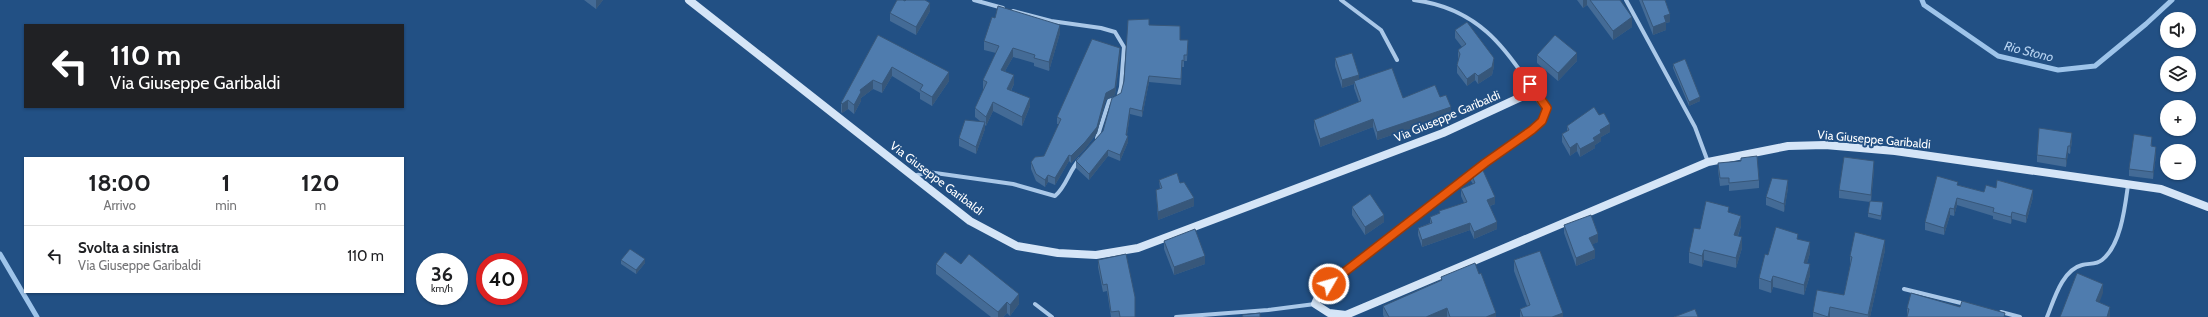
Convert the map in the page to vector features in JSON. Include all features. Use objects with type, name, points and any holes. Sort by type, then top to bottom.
[{"type":"street","name":"Via Giuseppe Garibaldi","points":[[689,0],[970,221],[1017,246],[1058,253],[1096,255],[1138,248],[1443,133],[1521,97],[1536,95]]},
{"type":"street","points":[[974,0],[1051,21],[1101,28],[1115,32],[1124,47],[1121,87],[1118,98],[1109,101],[1100,135],[1092,145]]},
{"type":"street","points":[[1341,0],[1381,30],[1397,60]]},
{"type":"street","points":[[1176,317],[1268,310],[1315,304],[1321,290],[1485,163],[1532,130],[1542,121],[1547,108],[1536,95],[1523,74],[1493,37],[1473,20],[1456,10],[1430,2],[1414,0]]},
{"type":"street","points":[[1626,0],[1695,127],[1708,162]]},
{"type":"street","name":"Via Giuseppe Garibaldi","points":[[1315,304],[1329,313],[1346,314],[1708,162],[1788,146],[1825,145],[1894,151],[2128,185],[2161,188],[2208,207]]},
{"type":"street","points":[[914,176],[928,172],[1013,184],[1055,196],[1061,191],[1074,164],[1084,155]]},
{"type":"street","points":[[2046,317],[2064,279],[2072,270],[2081,265],[2097,264],[2111,249],[2122,221],[2128,185]]},
{"type":"street","points":[[1904,289],[1973,306]]},
{"type":"street","points":[[1035,304],[1052,317]]},
{"type":"street","points":[[1997,311],[2020,317]]},
{"type":"building","points":[[897,0],[925,0],[930,3],[916,27],[890,13]]},
{"type":"building","points":[[1590,0],[1620,0],[1632,17],[1613,31]]},
{"type":"building","points":[[1642,0],[1665,0],[1670,14],[1664,16],[1666,22],[1653,27]]},
{"type":"building","points":[[998,6],[1060,25],[1049,62],[1034,58],[1035,55],[1013,48],[1001,70],[1014,75],[1007,89],[1030,98],[1022,117],[993,102],[986,117],[975,108],[987,82],[983,80],[999,46],[984,41],[992,17],[995,18]]},
{"type":"building","points":[[1149,19],[1149,25],[1180,26],[1180,40],[1188,40],[1187,55],[1184,55],[1184,61],[1182,60],[1181,79],[1149,76],[1142,111],[1130,108],[1126,135],[1128,136],[1120,155],[1108,150],[1089,174],[1076,161],[1103,131],[1112,98],[1121,93],[1124,81],[1128,20]]},
{"type":"building","points":[[1467,22],[1494,58],[1492,67],[1478,76],[1475,73],[1467,79],[1457,65],[1460,54],[1458,50],[1466,44],[1455,30]]},
{"type":"building","points":[[878,35],[949,72],[932,97],[920,90],[923,85],[892,67],[882,84],[873,80],[860,90],[861,92],[854,105],[848,100],[842,104],[841,103]]},
{"type":"building","points":[[1555,35],[1577,53],[1558,73],[1537,55]]},
{"type":"building","points":[[1092,39],[1120,48],[1115,88],[1106,93],[1097,127],[1071,156],[1069,155],[1055,178],[1048,175],[1045,180],[1036,174],[1031,162],[1035,157],[1044,156],[1061,119],[1057,117]]},
{"type":"building","points":[[1352,53],[1359,75],[1342,80],[1335,58]]},
{"type":"building","points":[[1685,59],[1700,97],[1689,102],[1673,64]]},
{"type":"building","points":[[1392,68],[1403,98],[1435,85],[1440,97],[1446,95],[1451,107],[1377,132],[1373,119],[1320,139],[1314,120],[1361,101],[1354,81]]},
{"type":"building","points":[[1594,107],[1599,115],[1604,113],[1610,124],[1600,130],[1601,133],[1593,138],[1595,141],[1580,149],[1577,143],[1570,148],[1562,134],[1569,130],[1567,126]]},
{"type":"building","points":[[965,120],[985,122],[976,147],[959,138]]},
{"type":"building","points":[[2039,128],[2072,133],[2066,159],[2037,155]]},
{"type":"building","points":[[2134,134],[2152,137],[2151,146],[2156,147],[2153,172],[2129,169]]},
{"type":"building","points":[[1757,156],[1759,180],[1729,183],[1729,178],[1720,178],[1718,163],[1741,161],[1741,158]]},
{"type":"building","points":[[1844,157],[1874,161],[1871,195],[1839,190]]},
{"type":"building","points":[[1481,166],[1495,197],[1487,200],[1497,222],[1474,232],[1470,223],[1422,240],[1418,228],[1432,223],[1430,217],[1440,213],[1439,211],[1467,202],[1461,189],[1475,183],[1471,173]]},
{"type":"building","points":[[1177,173],[1180,183],[1184,182],[1194,198],[1158,212],[1156,190],[1162,188],[1159,180]]},
{"type":"building","points":[[1937,176],[1958,182],[1957,185],[1984,192],[1986,185],[1996,188],[1997,180],[2033,190],[2026,216],[2012,212],[2011,217],[1993,212],[1994,208],[1957,198],[1954,209],[1950,208],[1944,228],[1925,222]]},
{"type":"building","points":[[1772,178],[1788,180],[1784,204],[1766,197]]},
{"type":"building","points":[[1370,194],[1384,215],[1365,227],[1352,207]]},
{"type":"building","points":[[1706,201],[1729,207],[1728,212],[1741,216],[1734,235],[1742,237],[1736,258],[1704,250],[1702,256],[1689,252],[1694,228],[1700,229]]},
{"type":"building","points":[[1870,201],[1883,202],[1881,216],[1868,213]]},
{"type":"building","points":[[1591,215],[1598,234],[1589,238],[1595,250],[1576,258],[1564,225]]},
{"type":"building","points":[[1776,227],[1798,234],[1797,239],[1810,242],[1804,263],[1810,264],[1804,285],[1773,276],[1771,282],[1759,278],[1765,254],[1768,255]]},
{"type":"building","points":[[1195,229],[1205,256],[1174,267],[1164,241]]},
{"type":"building","points":[[1855,232],[1885,240],[1868,315],[1830,307],[1828,317],[1813,312],[1817,290],[1844,295],[1852,257],[1850,256]]},
{"type":"building","points":[[630,249],[645,259],[636,270],[621,260]]},
{"type":"building","points":[[1540,251],[1563,313],[1552,317],[1523,317],[1520,309],[1530,305],[1514,260]]},
{"type":"building","points":[[945,252],[961,264],[969,254],[1019,294],[1010,305],[1007,302],[998,312],[936,264]]},
{"type":"building","points":[[1126,254],[1135,297],[1135,317],[1120,317],[1119,311],[1111,312],[1107,284],[1103,285],[1098,260]]},
{"type":"building","points":[[1475,263],[1479,274],[1481,273],[1496,313],[1486,317],[1450,317],[1447,308],[1426,317],[1389,317],[1383,306],[1442,280],[1441,277]]},
{"type":"building","points":[[2077,273],[2103,284],[2096,301],[2110,307],[2107,317],[2060,317]]},
{"type":"building","points":[[1911,293],[1960,307],[1962,301],[2005,313],[2004,317],[1907,317],[1909,309],[1907,308]]},
{"type":"building","points":[[1695,309],[1698,317],[1674,317]]},
{"type":"building","points":[[1260,313],[1260,317],[1243,317],[1242,315]]},
{"type":"waterway","name":"Rio Stono","points":[[1922,0],[1924,5],[1998,56],[2058,70],[2095,66],[2146,24],[2172,0]]},
{"type":"waterway","points":[[0,254],[37,317]]},
{"type":"route","points":[[1329,284],[1485,163],[1532,130],[1542,121],[1547,108],[1536,95],[1530,84]]}]
